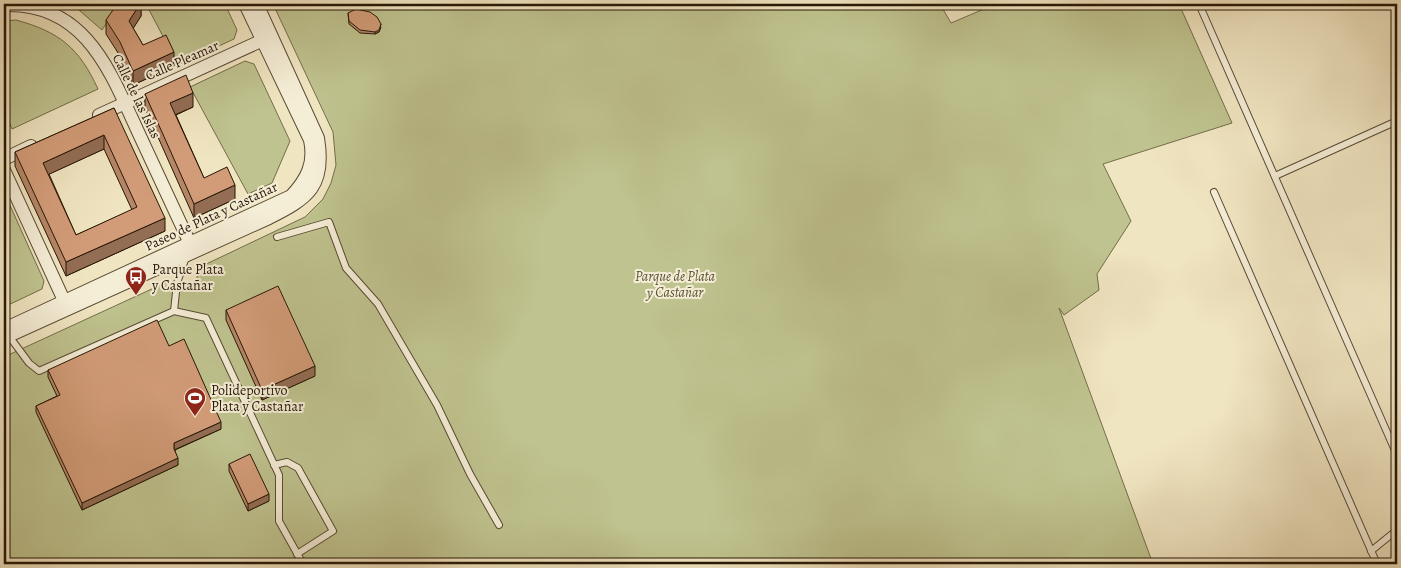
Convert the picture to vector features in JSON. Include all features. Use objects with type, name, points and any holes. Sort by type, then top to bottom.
[{"type":"street","name":"Calle de las Islas","points":[[4,4],[46,11],[71,24],[88,40],[104,60],[190,251]]},
{"type":"street","name":"Paseo de Plata y Castañar","points":[[190,251],[291,196],[300,186],[311,166],[313,154],[310,140],[245,4]]},
{"type":"street","name":"Paseo de Plata y Castañar","points":[[6,334],[66,305],[295,205],[316,185],[321,157],[318,138],[257,4]]},
{"type":"street","name":"Calle Pleamar","points":[[90,119],[263,40]]},
{"type":"street","points":[[4,159],[40,142]]},
{"type":"street","points":[[4,170],[66,305]]},
{"type":"lane","points":[[1199,4],[1397,455]]},
{"type":"lane","points":[[1275,176],[1397,121]]},
{"type":"lane","points":[[1214,192],[1377,564]]},
{"type":"lane","points":[[278,237],[329,222],[346,268],[378,304],[437,405],[474,482],[499,525]]},
{"type":"lane","points":[[174,311],[177,283],[190,251]]},
{"type":"lane","points":[[6,334],[29,363],[39,371],[174,311],[206,318],[279,475],[279,521],[303,564]]},
{"type":"lane","points":[[274,465],[287,462],[298,468],[333,532],[297,554]]},
{"type":"lane","points":[[1371,551],[1397,530]]},
{"type":"green space","points":[[72,4],[119,4],[102,30]]},
{"type":"green space","points":[[146,4],[225,4],[237,30],[234,39],[178,65]]},
{"type":"green space","name":"Parque de Plata y Castañar","points":[[273,4],[940,4],[951,23],[992,4],[1179,4],[1232,123],[1103,164],[1131,221],[1097,274],[1099,290],[1064,315],[1059,308],[1153,564],[4,564],[4,357],[167,282],[191,285],[196,281],[200,267],[305,217],[323,199],[331,183],[336,165],[333,132]]},
{"type":"green space","points":[[16,20],[45,30],[66,44],[83,63],[98,89],[12,129],[4,110],[4,21]]},
{"type":"green space","points":[[245,61],[254,64],[290,141],[272,183],[248,194],[190,87]]},
{"type":"green space","points":[[4,192],[44,281],[42,289],[4,307]]},
{"type":"building","points":[[117,4],[140,4],[129,21],[143,45],[166,35],[174,52],[133,71],[120,42],[106,20]]},
{"type":"building","points":[[356,9],[370,12],[377,17],[381,24],[379,30],[375,32],[360,30],[349,21],[348,13]]},
{"type":"building","points":[[186,75],[193,93],[170,103],[204,178],[227,167],[235,185],[194,204],[145,94]]},
{"type":"building","points":[[114,108],[165,218],[66,262],[15,152]],"holes":[[[104,135],[137,207],[76,235],[43,163]]]},
{"type":"building","points":[[278,286],[315,366],[262,390],[226,310]]},
{"type":"building","points":[[157,320],[169,346],[184,339],[221,422],[174,443],[174,449],[178,458],[82,503],[36,406],[60,395],[48,370]]},
{"type":"building","points":[[250,454],[269,494],[248,504],[229,464]]},
{"type":"place","name":"Parque Plata y Castañar","points":[[136,296]]},
{"type":"place","name":"Polideportivo Plata y Castañar","points":[[195,417]]}]
